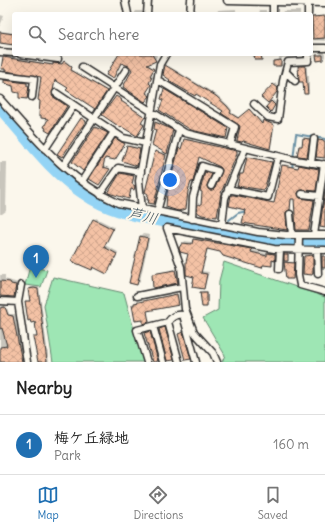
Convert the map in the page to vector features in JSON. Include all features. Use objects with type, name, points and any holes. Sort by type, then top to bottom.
[{"type":"street","points":[[125,0],[128,12]]},
{"type":"street","points":[[147,12],[148,0]]},
{"type":"street","points":[[190,12],[191,0]]},
{"type":"street","points":[[228,0],[325,2]]},
{"type":"street","points":[[273,0],[273,12]]},
{"type":"street","points":[[308,1],[308,12]]},
{"type":"street","points":[[313,48],[325,48]]},
{"type":"street","points":[[0,52],[12,53]]},
{"type":"street","points":[[35,56],[58,59]]},
{"type":"street","points":[[254,104],[268,117],[278,119],[288,62],[308,61],[308,56]]},
{"type":"street","points":[[142,209],[139,182],[140,172],[162,57]]},
{"type":"street","points":[[82,67],[179,130],[196,137],[293,160],[324,165],[314,235]]},
{"type":"street","points":[[63,166],[126,70]]},
{"type":"street","points":[[286,72],[295,81]]},
{"type":"street","points":[[0,75],[34,79],[32,97]]},
{"type":"street","points":[[158,80],[235,127],[230,145]]},
{"type":"street","points":[[56,93],[123,138],[146,143]]},
{"type":"street","points":[[0,99],[45,149],[63,166],[82,182],[100,194],[118,203],[258,232],[298,236],[325,235]]},
{"type":"street","points":[[45,149],[74,105]]},
{"type":"street","points":[[157,212],[179,130]]},
{"type":"street","points":[[82,182],[114,132]]},
{"type":"street","points":[[311,163],[314,139]]},
{"type":"street","points":[[222,225],[223,203],[245,149]]},
{"type":"street","points":[[228,189],[268,197],[278,156]]},
{"type":"street","points":[[192,219],[193,197],[202,166],[218,171],[211,186]]},
{"type":"street","points":[[100,194],[118,168],[140,172]]},
{"type":"street","points":[[302,194],[320,196]]},
{"type":"street","points":[[169,214],[167,228],[181,267],[185,309],[194,332],[213,353],[218,362]]},
{"type":"street","points":[[290,214],[292,235]]},
{"type":"street","points":[[167,228],[280,249],[325,250]]},
{"type":"street","points":[[298,236],[298,275],[300,285],[325,292]]},
{"type":"street","points":[[278,269],[280,249]]},
{"type":"street","points":[[317,250],[318,274]]},
{"type":"street","points":[[21,285],[18,302],[27,362]]},
{"type":"street","points":[[137,296],[182,287]]},
{"type":"street","points":[[0,301],[18,302]]},
{"type":"street","points":[[148,362],[137,330],[168,322],[171,317],[183,315],[196,362]]},
{"type":"street","points":[[168,322],[179,362]]},
{"type":"street","points":[[153,326],[163,362]]},
{"type":"green space","points":[[224,262],[325,297],[325,362],[222,362],[225,355],[203,318],[218,310],[219,281]]},
{"type":"green space","points":[[30,266],[47,270],[41,287],[25,285]]},
{"type":"green space","points":[[53,277],[124,293],[143,362],[53,362],[44,305]]},
{"type":"building","points":[[325,16],[325,38],[313,39],[313,17]]},
{"type":"building","points":[[0,32],[12,34],[12,45],[0,43]]},
{"type":"building","points":[[316,55],[323,55],[323,60],[317,61]]},
{"type":"building","points":[[118,56],[153,56],[156,61],[147,65],[154,69],[150,76],[152,77],[149,83],[151,85],[146,93],[150,96],[145,102],[123,87],[132,70],[129,66],[121,63],[113,79],[106,75]]},
{"type":"building","points":[[254,56],[261,56],[262,60],[255,60]]},
{"type":"building","points":[[3,57],[53,65],[53,63],[62,64],[64,61],[72,67],[71,70],[107,91],[95,109],[66,90],[68,88],[55,80],[52,96],[67,106],[50,133],[45,130],[46,128],[44,127],[48,119],[41,118],[41,115],[39,115],[40,101],[38,100],[41,77],[1,69]]},
{"type":"building","points":[[281,60],[281,66],[273,66],[273,61]]},
{"type":"building","points":[[165,65],[216,96],[227,106],[231,111],[230,113],[238,118],[249,109],[262,124],[263,120],[274,125],[270,149],[243,141],[237,141],[240,126],[221,113],[223,111],[196,94],[195,96],[169,81],[170,80],[163,75]]},
{"type":"building","points":[[298,66],[305,66],[308,94],[304,94],[303,82],[299,82]]},
{"type":"building","points":[[4,80],[27,83],[27,86],[29,86],[27,99],[19,98],[19,93],[14,92],[13,86],[4,83]]},
{"type":"building","points":[[273,84],[278,88],[277,92],[268,103],[261,97]]},
{"type":"building","points":[[164,89],[228,128],[226,138],[191,130],[159,110],[163,100],[161,99]]},
{"type":"building","points":[[116,96],[145,117],[141,123],[144,125],[137,136],[122,127],[121,128],[102,115]]},
{"type":"building","points":[[271,101],[275,105],[271,112],[266,107]]},
{"type":"building","points":[[81,118],[86,121],[62,157],[57,154]]},
{"type":"building","points":[[155,122],[173,130],[167,154],[152,145],[156,130],[154,129]]},
{"type":"building","points":[[95,127],[108,133],[83,171],[72,162]]},
{"type":"building","points":[[115,138],[125,144],[115,160],[105,158],[103,167],[110,169],[99,185],[89,179]]},
{"type":"building","points":[[303,138],[310,139],[307,157],[297,156],[299,146],[302,146]]},
{"type":"building","points":[[184,139],[237,151],[221,193],[217,217],[202,215],[197,212],[197,209],[198,204],[201,205],[202,192],[200,191],[205,172],[212,174],[207,186],[209,190],[212,190],[215,188],[222,170],[220,167],[199,157],[193,182],[191,182],[188,191],[186,209],[178,211],[166,207],[167,193],[179,148],[181,149]]},
{"type":"building","points":[[318,140],[325,141],[325,158],[316,157]]},
{"type":"building","points":[[127,146],[140,149],[137,166],[122,161]]},
{"type":"building","points":[[155,151],[166,155],[154,204],[148,203],[148,194],[145,192]]},
{"type":"building","points":[[247,157],[272,162],[264,190],[237,186],[240,174],[243,174]]},
{"type":"building","points":[[282,165],[298,168],[299,165],[319,169],[316,191],[302,190],[298,193],[300,198],[314,200],[309,230],[296,230],[294,199],[291,199],[290,210],[286,212],[287,230],[242,223],[245,210],[229,206],[231,195],[274,203]]},
{"type":"building","points":[[120,173],[134,176],[132,184],[135,186],[134,190],[131,189],[129,199],[108,193]]},
{"type":"building","points":[[325,189],[325,228],[320,227]]},
{"type":"building","points":[[93,219],[113,229],[104,247],[117,254],[107,274],[93,267],[92,270],[71,261]]},
{"type":"building","points":[[140,236],[148,238],[137,285],[129,283]]},
{"type":"building","points":[[193,239],[252,249],[251,252],[267,256],[267,253],[275,254],[275,261],[272,260],[272,266],[263,265],[262,268],[223,256],[220,252],[207,249],[201,273],[207,274],[204,289],[192,287],[194,277],[186,275],[186,262],[188,254],[180,252],[179,248],[182,243],[192,244]]},
{"type":"building","points":[[284,254],[288,254],[288,261],[284,261]]},
{"type":"building","points":[[313,255],[312,275],[303,274],[304,256]]},
{"type":"building","points":[[322,256],[325,256],[325,268],[322,268]]},
{"type":"building","points":[[284,262],[294,263],[293,279],[286,279]]},
{"type":"building","points":[[175,270],[178,283],[153,288],[152,274]]},
{"type":"building","points":[[0,281],[10,282],[11,284],[16,285],[14,297],[0,296]]},
{"type":"building","points":[[28,289],[38,289],[47,362],[38,362],[33,337],[37,337],[35,322],[31,323],[30,320],[28,321],[25,301],[30,301]]},
{"type":"building","points":[[200,292],[207,292],[207,307],[202,307]]},
{"type":"building","points":[[177,294],[179,305],[147,311],[149,322],[143,324],[143,320],[135,321],[132,305],[134,305],[134,303]]},
{"type":"building","points":[[5,307],[8,315],[13,316],[22,362],[0,362],[0,347],[7,346],[2,328],[0,329],[0,308]]},
{"type":"building","points":[[165,327],[174,360],[167,361],[159,329]]},
{"type":"building","points":[[150,331],[158,361],[154,362],[144,333]]},
{"type":"building","points":[[183,332],[191,359],[185,360],[178,334]]},
{"type":"waterway","name":"芦川","points":[[0,108],[39,154],[60,175],[83,193],[107,206],[146,218],[273,242],[308,244],[325,243]]},
{"type":"waterway","points":[[292,169],[296,134],[325,139]]},
{"type":"waterway","points":[[229,220],[238,213],[247,211]]},
{"type":"place","name":"梅ケ丘緑地","points":[[36,278]]}]
